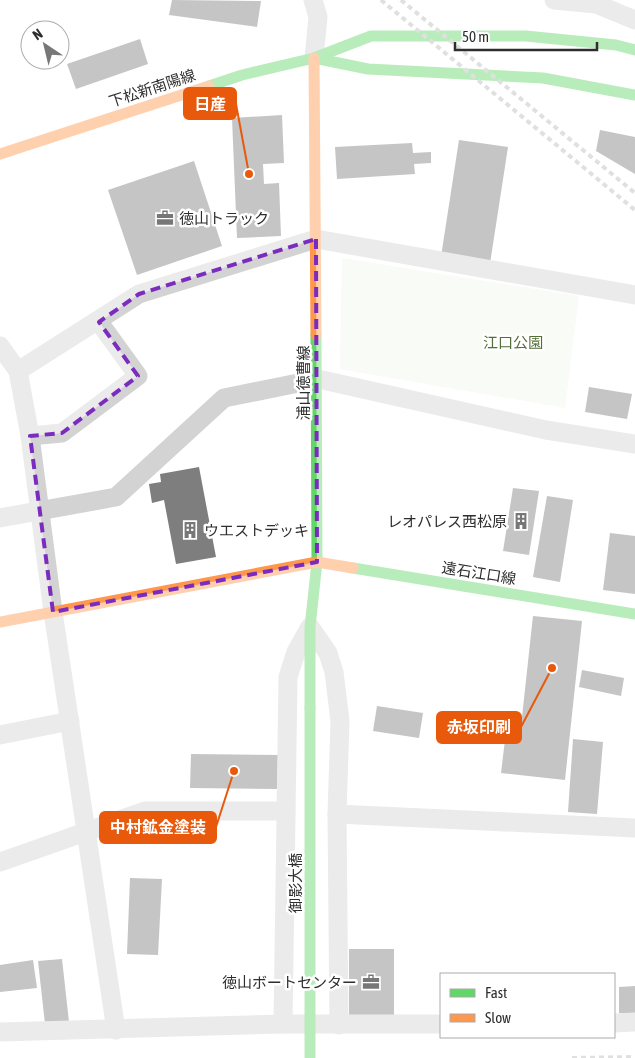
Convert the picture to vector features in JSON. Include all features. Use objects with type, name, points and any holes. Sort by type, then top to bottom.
[{"type":"street","points":[[313,0],[318,17],[314,58]]},
{"type":"street","points":[[554,0],[596,4],[635,20]]},
{"type":"street","name":"下松新南陽線","points":[[0,154],[242,75],[314,58],[371,36],[526,36],[616,45],[635,50]]},
{"type":"street","name":"下松新南陽線","points":[[314,58],[368,69],[456,72],[543,78],[635,95]]},
{"type":"street","name":"浦山徳曹線","points":[[310,708],[310,627],[317,562],[318,379],[314,58]]},
{"type":"street","points":[[18,371],[99,322],[139,294],[316,239],[635,295]]},
{"type":"street","points":[[30,436],[62,433],[138,376],[99,322]]},
{"type":"street","points":[[0,346],[18,371],[30,436],[53,612],[116,1030]]},
{"type":"street","points":[[0,518],[116,497],[224,398],[318,379],[546,430],[635,444]]},
{"type":"street","points":[[0,622],[317,562]]},
{"type":"street","name":"遠石江口線","points":[[317,562],[635,614]]},
{"type":"street","points":[[283,1024],[288,677],[296,652],[310,627],[328,653],[334,672],[340,720],[337,814],[339,1025]]},
{"type":"street","name":"御影大橋","points":[[310,708],[310,1058]]},
{"type":"street","points":[[0,735],[70,721]]},
{"type":"street","points":[[0,862],[145,811],[286,811]]},
{"type":"street","points":[[337,814],[635,828]]},
{"type":"street","points":[[615,1023],[635,1022]]},
{"type":"street","points":[[0,1032],[283,1024],[440,1024]]},
{"type":"highlighted area","points":[[316,239],[317,562],[53,612],[30,436],[62,433],[138,376],[99,322],[139,294]]},
{"type":"green space","name":"江口公園","points":[[342,258],[579,296],[565,408],[340,369]]},
{"type":"building","points":[[172,0],[261,1],[257,27],[169,15]]},
{"type":"building","points":[[140,39],[148,64],[76,89],[69,70],[70,63]]},
{"type":"building","points":[[282,115],[284,163],[263,164],[264,184],[279,183],[281,236],[237,238],[232,118]]},
{"type":"building","points":[[600,130],[635,137],[635,174],[596,151]]},
{"type":"building","points":[[459,140],[508,147],[489,270],[440,263]]},
{"type":"building","points":[[412,143],[413,153],[431,152],[431,163],[414,164],[415,174],[337,179],[335,147]]},
{"type":"building","name":"徳山トラック","points":[[194,161],[222,246],[137,275],[108,190]]},
{"type":"building","points":[[589,387],[632,394],[627,419],[585,412]]},
{"type":"building","name":"ウエストデッキ","points":[[199,467],[216,557],[176,564],[164,500],[152,503],[149,484],[161,482],[160,474]]},
{"type":"building","name":"レオパレス西松原","points":[[513,488],[539,491],[529,555],[503,551]]},
{"type":"building","points":[[547,496],[573,500],[560,582],[533,577]]},
{"type":"building","points":[[610,533],[635,536],[635,594],[603,590]]},
{"type":"building","points":[[533,616],[582,621],[565,780],[501,773],[508,715],[522,717]]},
{"type":"building","points":[[582,670],[624,678],[621,696],[579,687]]},
{"type":"building","points":[[377,706],[423,713],[419,738],[373,731]]},
{"type":"building","points":[[573,739],[603,742],[597,814],[568,812]]},
{"type":"building","points":[[191,754],[278,755],[277,789],[190,788]]},
{"type":"building","points":[[130,878],[162,879],[158,955],[127,954]]},
{"type":"building","name":"徳山ボートセンター","points":[[349,949],[394,949],[394,1015],[349,1015]]},
{"type":"building","points":[[62,959],[69,1022],[45,1024],[38,961]]},
{"type":"building","points":[[33,960],[37,988],[0,992],[0,965]]},
{"type":"building","points":[[635,986],[635,1013],[619,1013],[619,987]]},
{"type":"railway","points":[[381,0],[635,210]]},
{"type":"railway","points":[[401,0],[635,193]]},
{"type":"railway","points":[[572,1058],[635,1057]]},
{"type":"traffic: fast","points":[[209,86],[242,75],[314,58],[371,36],[526,36],[616,45],[635,50]]},
{"type":"traffic: fast","points":[[314,58],[368,69],[543,78],[635,95]]},
{"type":"traffic: fast","points":[[310,708],[310,627],[317,562],[316,335]]},
{"type":"traffic: fast","points":[[353,568],[635,614]]},
{"type":"traffic: fast","points":[[310,708],[310,1058]]},
{"type":"traffic: slow","points":[[314,58],[316,335]]},
{"type":"traffic: slow","points":[[0,154],[209,86]]},
{"type":"traffic: slow","points":[[0,622],[317,562],[353,568]]},
{"type":"place","name":"日産","points":[[249,174]]},
{"type":"place","name":"徳山トラック","points":[[165,218]]},
{"type":"place","name":"レオパレス西松原","points":[[521,521]]},
{"type":"place","name":"ウエストデッキ","points":[[190,530]]},
{"type":"place","name":"赤坂印刷","points":[[552,668]]},
{"type":"place","name":"中村鉱金塗装","points":[[234,771]]},
{"type":"place","name":"徳山ボートセンター","points":[[371,982]]}]
